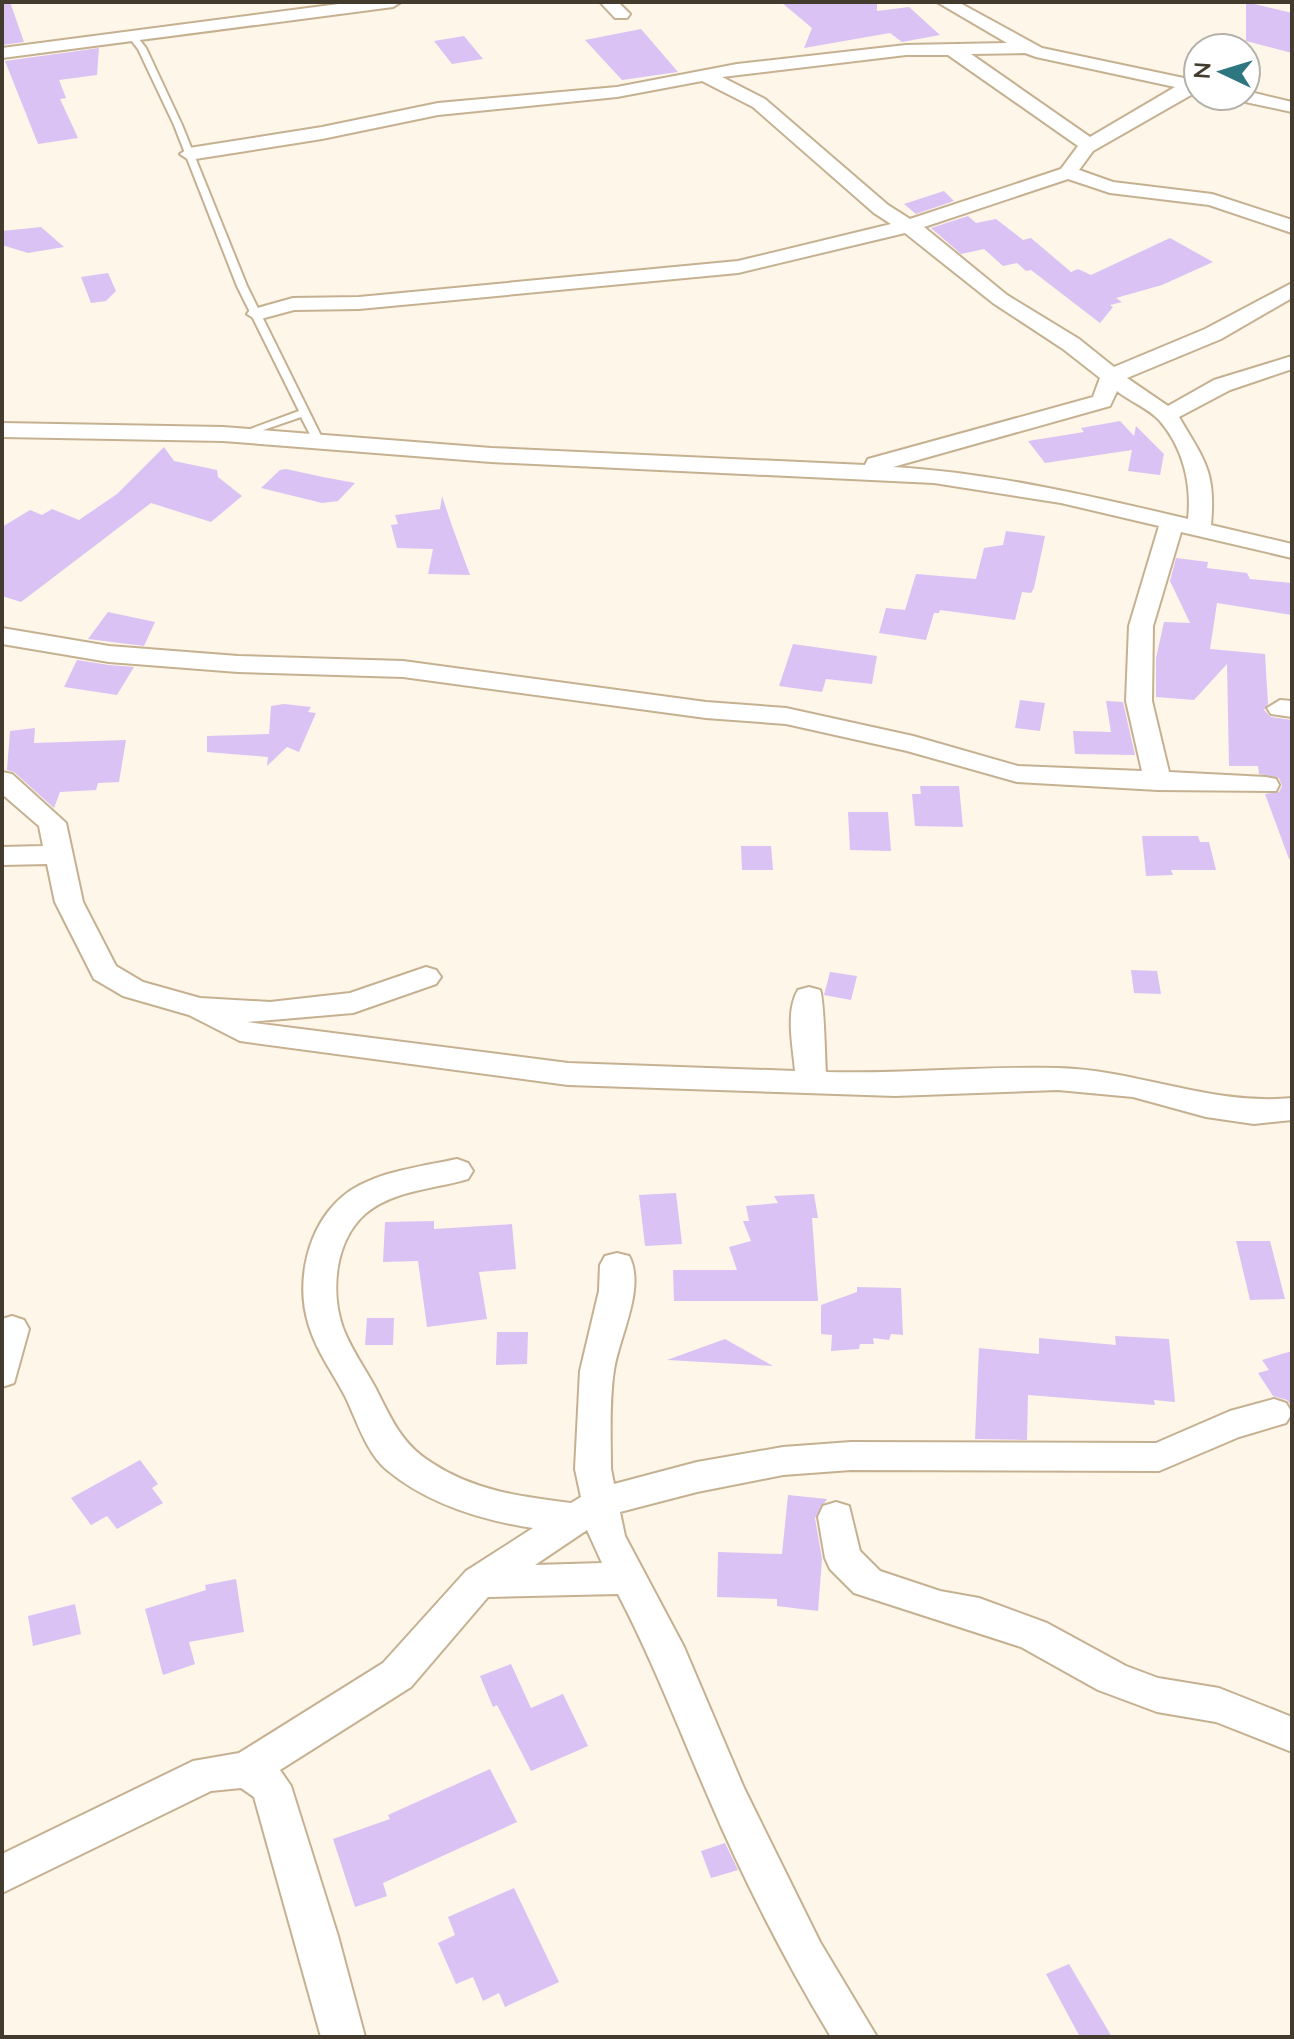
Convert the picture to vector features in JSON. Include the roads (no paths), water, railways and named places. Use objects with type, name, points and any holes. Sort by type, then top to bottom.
[{"type":"street","points":[[2,53],[312,7],[393,2]]},
{"type":"street","points":[[945,2],[1036,52],[1182,83]]},
{"type":"street","points":[[189,154],[322,133],[438,109],[617,92],[704,75],[906,50],[1029,48]]},
{"type":"street","points":[[953,50],[1089,145]]},
{"type":"street","points":[[1137,74],[1166,98]]},
{"type":"street","points":[[704,75],[759,103],[881,209],[908,226],[971,277],[1071,344],[1167,415],[1197,467],[1203,490],[1199,526]]},
{"type":"street","points":[[257,314],[293,304],[375,302],[738,267],[908,226],[1068,173],[1089,145],[1182,91]]},
{"type":"street","points":[[1262,100],[1292,107]]},
{"type":"street","points":[[1068,173],[1110,187],[1212,200],[1292,227]]},
{"type":"street","points":[[845,472],[964,442],[1102,401],[1112,376],[1213,334],[1292,289]]},
{"type":"street","points":[[1167,415],[1222,385],[1292,362]]},
{"type":"street","points":[[2,430],[239,435],[491,455],[718,463],[975,482],[1199,526],[1292,551]]},
{"type":"street","points":[[1158,782],[1139,701],[1141,626],[1172,521]]},
{"type":"street","points":[[2,636],[109,654],[238,664],[403,669],[706,710],[786,716],[913,744],[1017,774],[1266,785]]},
{"type":"street","points":[[2,780],[52,823],[69,902],[104,972],[133,989],[200,1008],[270,1012],[353,1003],[426,977]]},
{"type":"street","points":[[2,856],[57,855]]},
{"type":"street","points":[[809,997],[806,1020],[812,1084]]},
{"type":"street","points":[[200,1008],[240,1031],[568,1074],[895,1085],[1058,1079],[1133,1086],[1206,1106],[1254,1113],[1292,1109]]},
{"type":"street","points":[[457,1171],[400,1183],[354,1205],[335,1229],[321,1262],[320,1296],[330,1339],[395,1456],[438,1486],[493,1508],[587,1510]]},
{"type":"street","points":[[617,1265],[616,1291],[597,1371],[593,1469],[587,1510],[607,1537],[665,1647],[727,1795],[805,1956],[855,2037]]},
{"type":"street","points":[[2,1373],[12,1329]]},
{"type":"street","points":[[2,1874],[207,1774],[246,1770],[397,1675],[479,1582],[587,1510],[697,1477],[797,1460],[851,1456],[1159,1457],[1230,1425],[1274,1413]]},
{"type":"street","points":[[836,1517],[843,1558],[867,1582],[940,1607],[979,1614],[1034,1635],[1112,1678],[1157,1695],[1219,1705],[1292,1735]]},
{"type":"street","points":[[479,1582],[629,1578]]},
{"type":"street","points":[[246,1770],[271,1786],[317,1936],[343,2037]]},
{"type":"lane","points":[[132,36],[142,48],[257,314],[319,442]]},
{"type":"lane","points":[[239,435],[303,413]]}]
